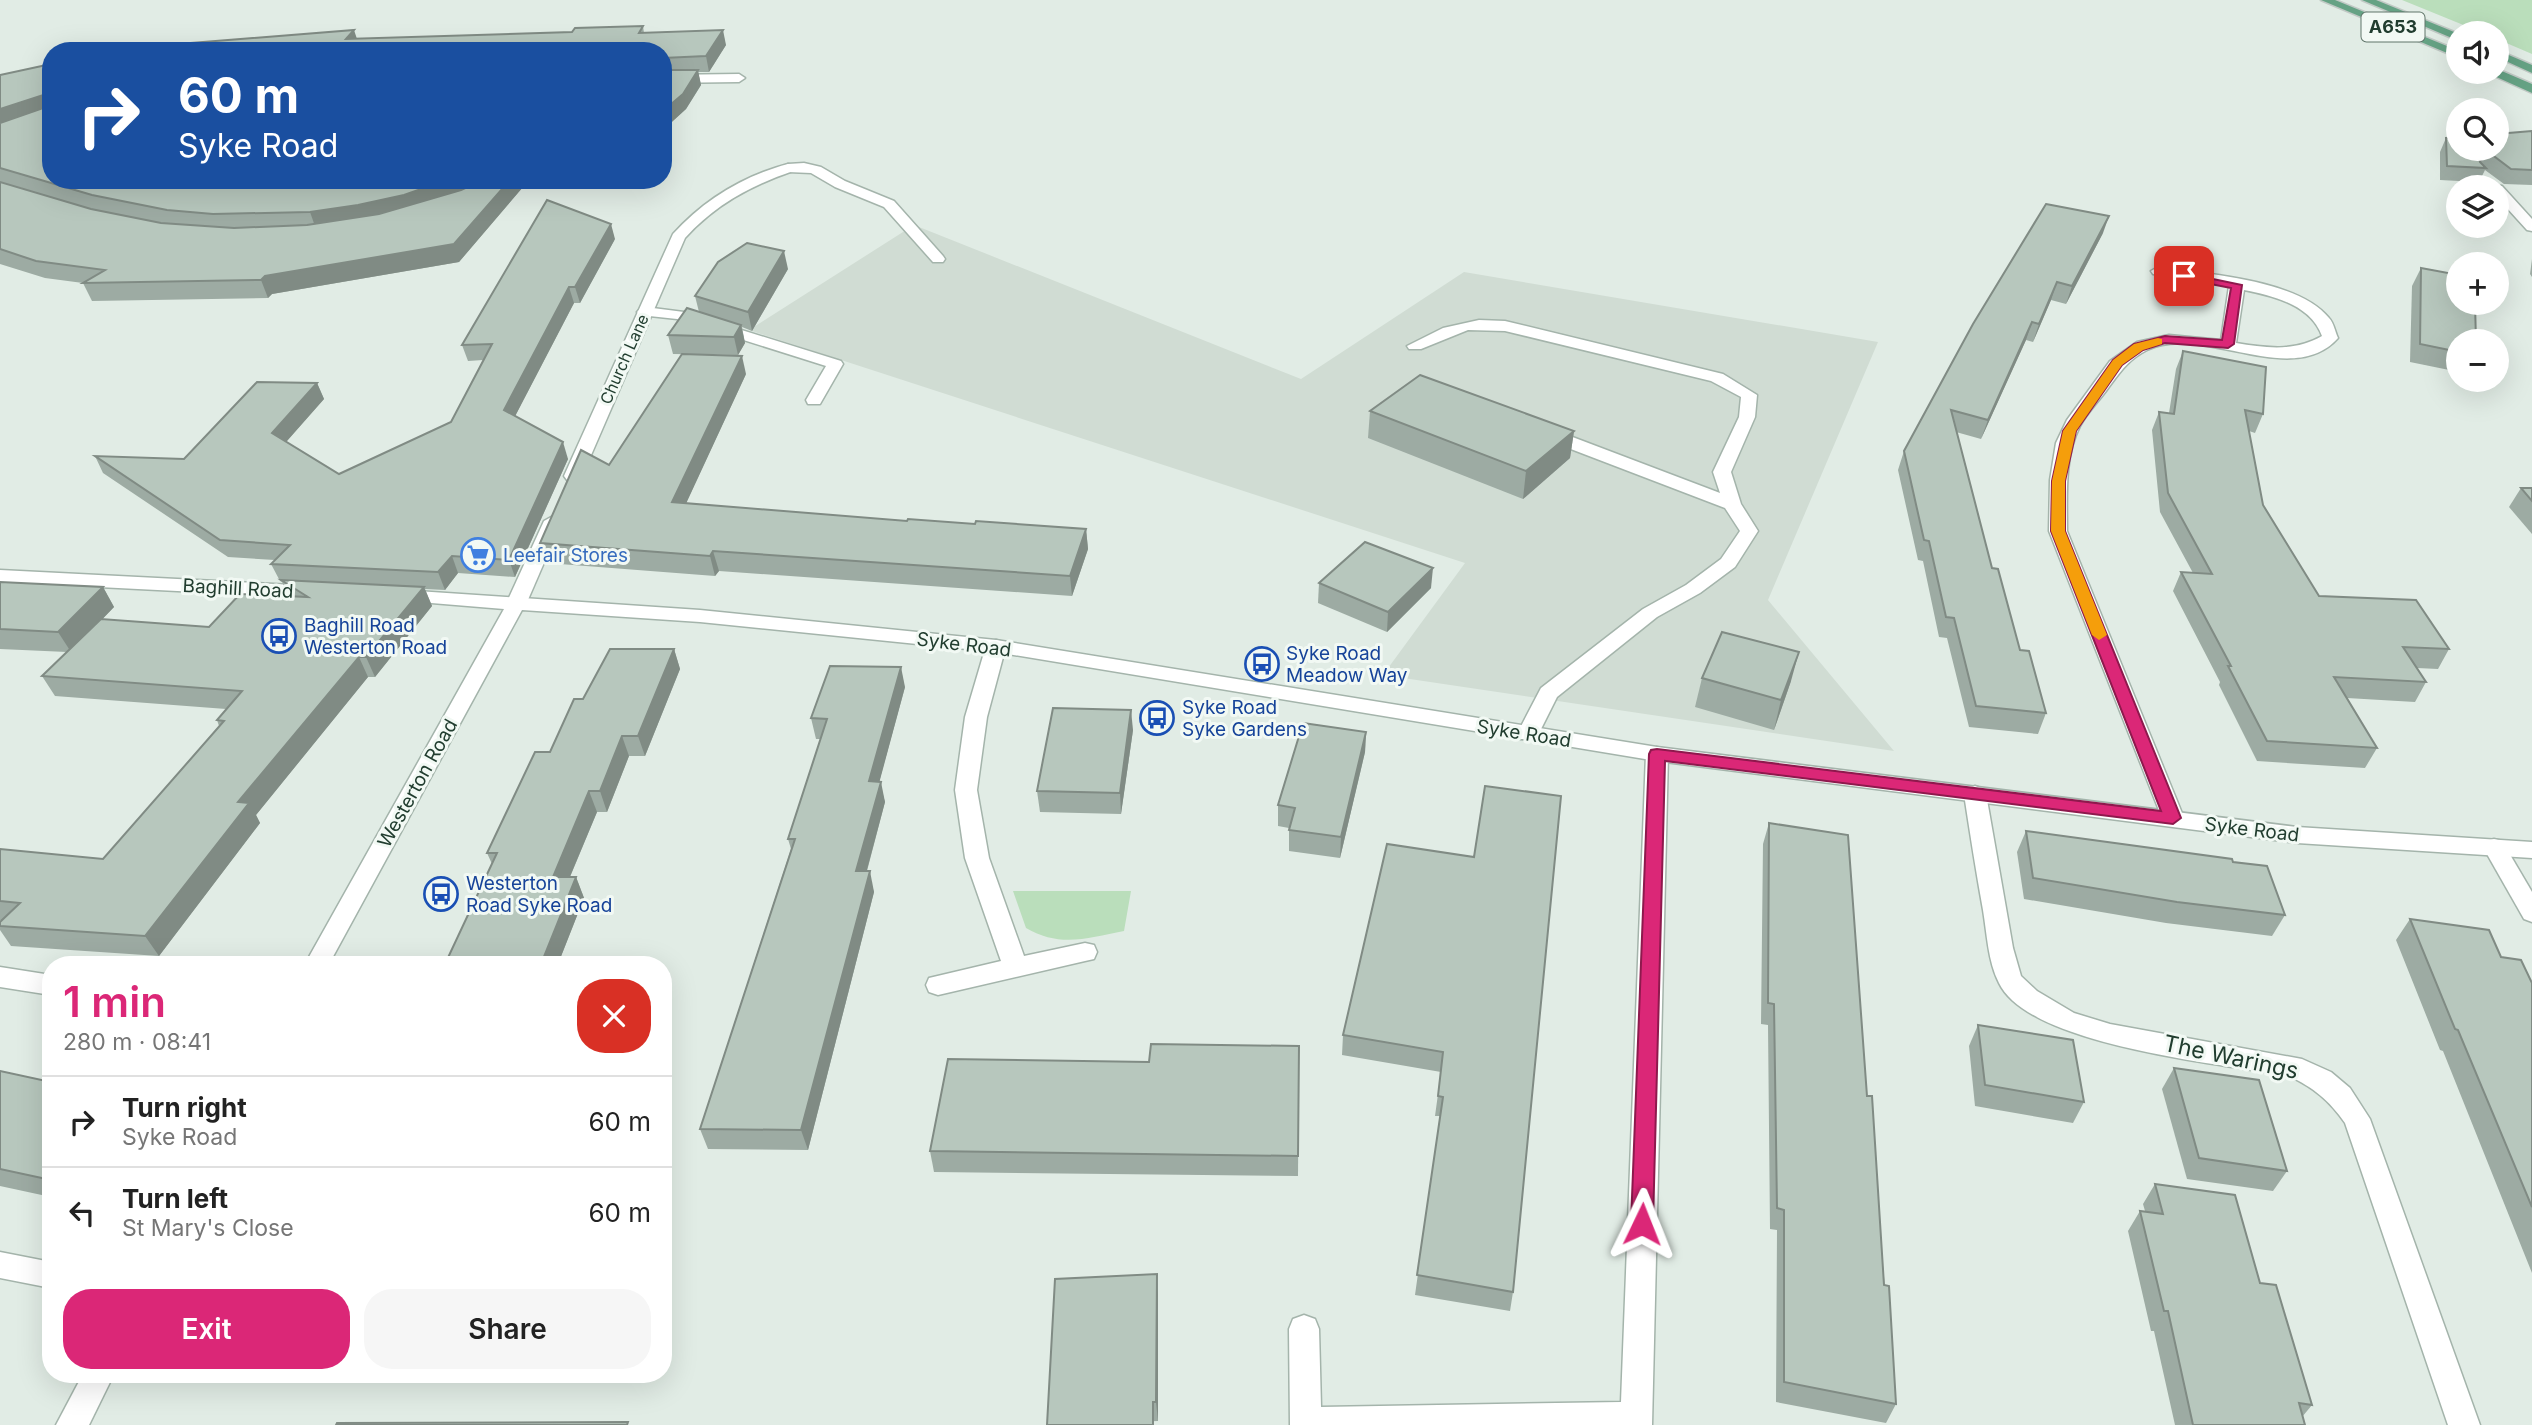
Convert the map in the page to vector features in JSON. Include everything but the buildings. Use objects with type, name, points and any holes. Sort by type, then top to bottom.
[{"type":"main road","name":"A653","points":[[2326,0],[2446,50]]},
{"type":"main road","name":"A653","points":[[2367,0],[2446,33]]},
{"type":"main road","points":[[2509,59],[2532,69]]},
{"type":"main road","points":[[2509,78],[2532,89]]},
{"type":"street","points":[[672,79],[738,78]]},
{"type":"street","name":"Church Lane","points":[[517,602],[678,237],[698,213],[737,189],[788,168],[804,167],[889,204],[937,259]]},
{"type":"street","points":[[2509,201],[2532,226]]},
{"type":"street","points":[[2158,271],[2283,294],[2305,304],[2322,316],[2330,327],[2330,338],[2321,347],[2304,353],[2280,354],[2228,344],[2165,340],[2139,347],[2118,362],[2069,431],[2059,481],[2058,531],[2173,818]]},
{"type":"street","points":[[2228,344],[2237,285]]},
{"type":"street","points":[[645,312],[680,314],[835,364],[814,400]]},
{"type":"street","points":[[1415,346],[1450,329],[1478,323],[1505,326],[1717,377],[1749,395],[1747,417],[1721,472],[1732,504],[1749,531],[1728,562],[1693,589],[1650,613],[1548,693],[1528,734]]},
{"type":"street","points":[[1548,435],[1732,504]]},
{"type":"street","name":"Baghill Road","points":[[0,576],[335,593]]},
{"type":"street","points":[[377,595],[517,602]]},
{"type":"street","name":"Syke Road","points":[[517,602],[700,616],[996,646],[1657,754],[2297,835],[2532,850]]},
{"type":"street","name":"Westerton Road","points":[[321,956],[517,602]]},
{"type":"street","points":[[996,646],[976,716],[966,790],[977,858],[1015,966]]},
{"type":"street","points":[[1304,1329],[1306,1423],[1636,1421],[1657,754]]},
{"type":"street","name":"The Warings","points":[[1975,794],[2001,948],[2010,981],[2028,998],[2066,1021],[2110,1034],[2293,1066],[2322,1080],[2342,1096],[2357,1119],[2464,1425]]},
{"type":"street","points":[[2494,847],[2532,913]]},
{"type":"street","points":[[938,985],[1085,952]]},
{"type":"street","points":[[0,977],[42,984]]},
{"type":"street","points":[[0,1265],[42,1273]]},
{"type":"street","points":[[72,1425],[94,1383]]},
{"type":"shaded area","points":[[914,225],[1301,379],[1464,272],[1878,342],[1768,600],[1894,751],[1383,675],[1465,563],[749,330]]},
{"type":"green space","points":[[2402,0],[2532,0],[2532,54],[2509,44],[2509,21],[2454,21]]},
{"type":"green space","points":[[1013,891],[1131,891],[1124,931],[1062,940],[1026,928]]},
{"type":"slow traffic","points":[[2099,635],[2058,531],[2059,481],[2069,431],[2118,362],[2139,347],[2158,342]]},
{"type":"place","name":"Leefair Stores","points":[[478,555]]},
{"type":"place","name":"Baghill Road Westerton Road","points":[[279,636]]},
{"type":"place","name":"Syke Road Meadow Way","points":[[1262,664]]},
{"type":"place","name":"Syke Road Syke Gardens","points":[[1157,718]]},
{"type":"place","name":"Westerton Road Syke Road","points":[[441,894]]},
{"type":"route","points":[[1642,1224],[1657,754],[2173,818],[2058,531],[2059,481],[2069,431],[2118,362],[2139,347],[2165,340],[2228,344],[2237,285],[2184,276]]}]
